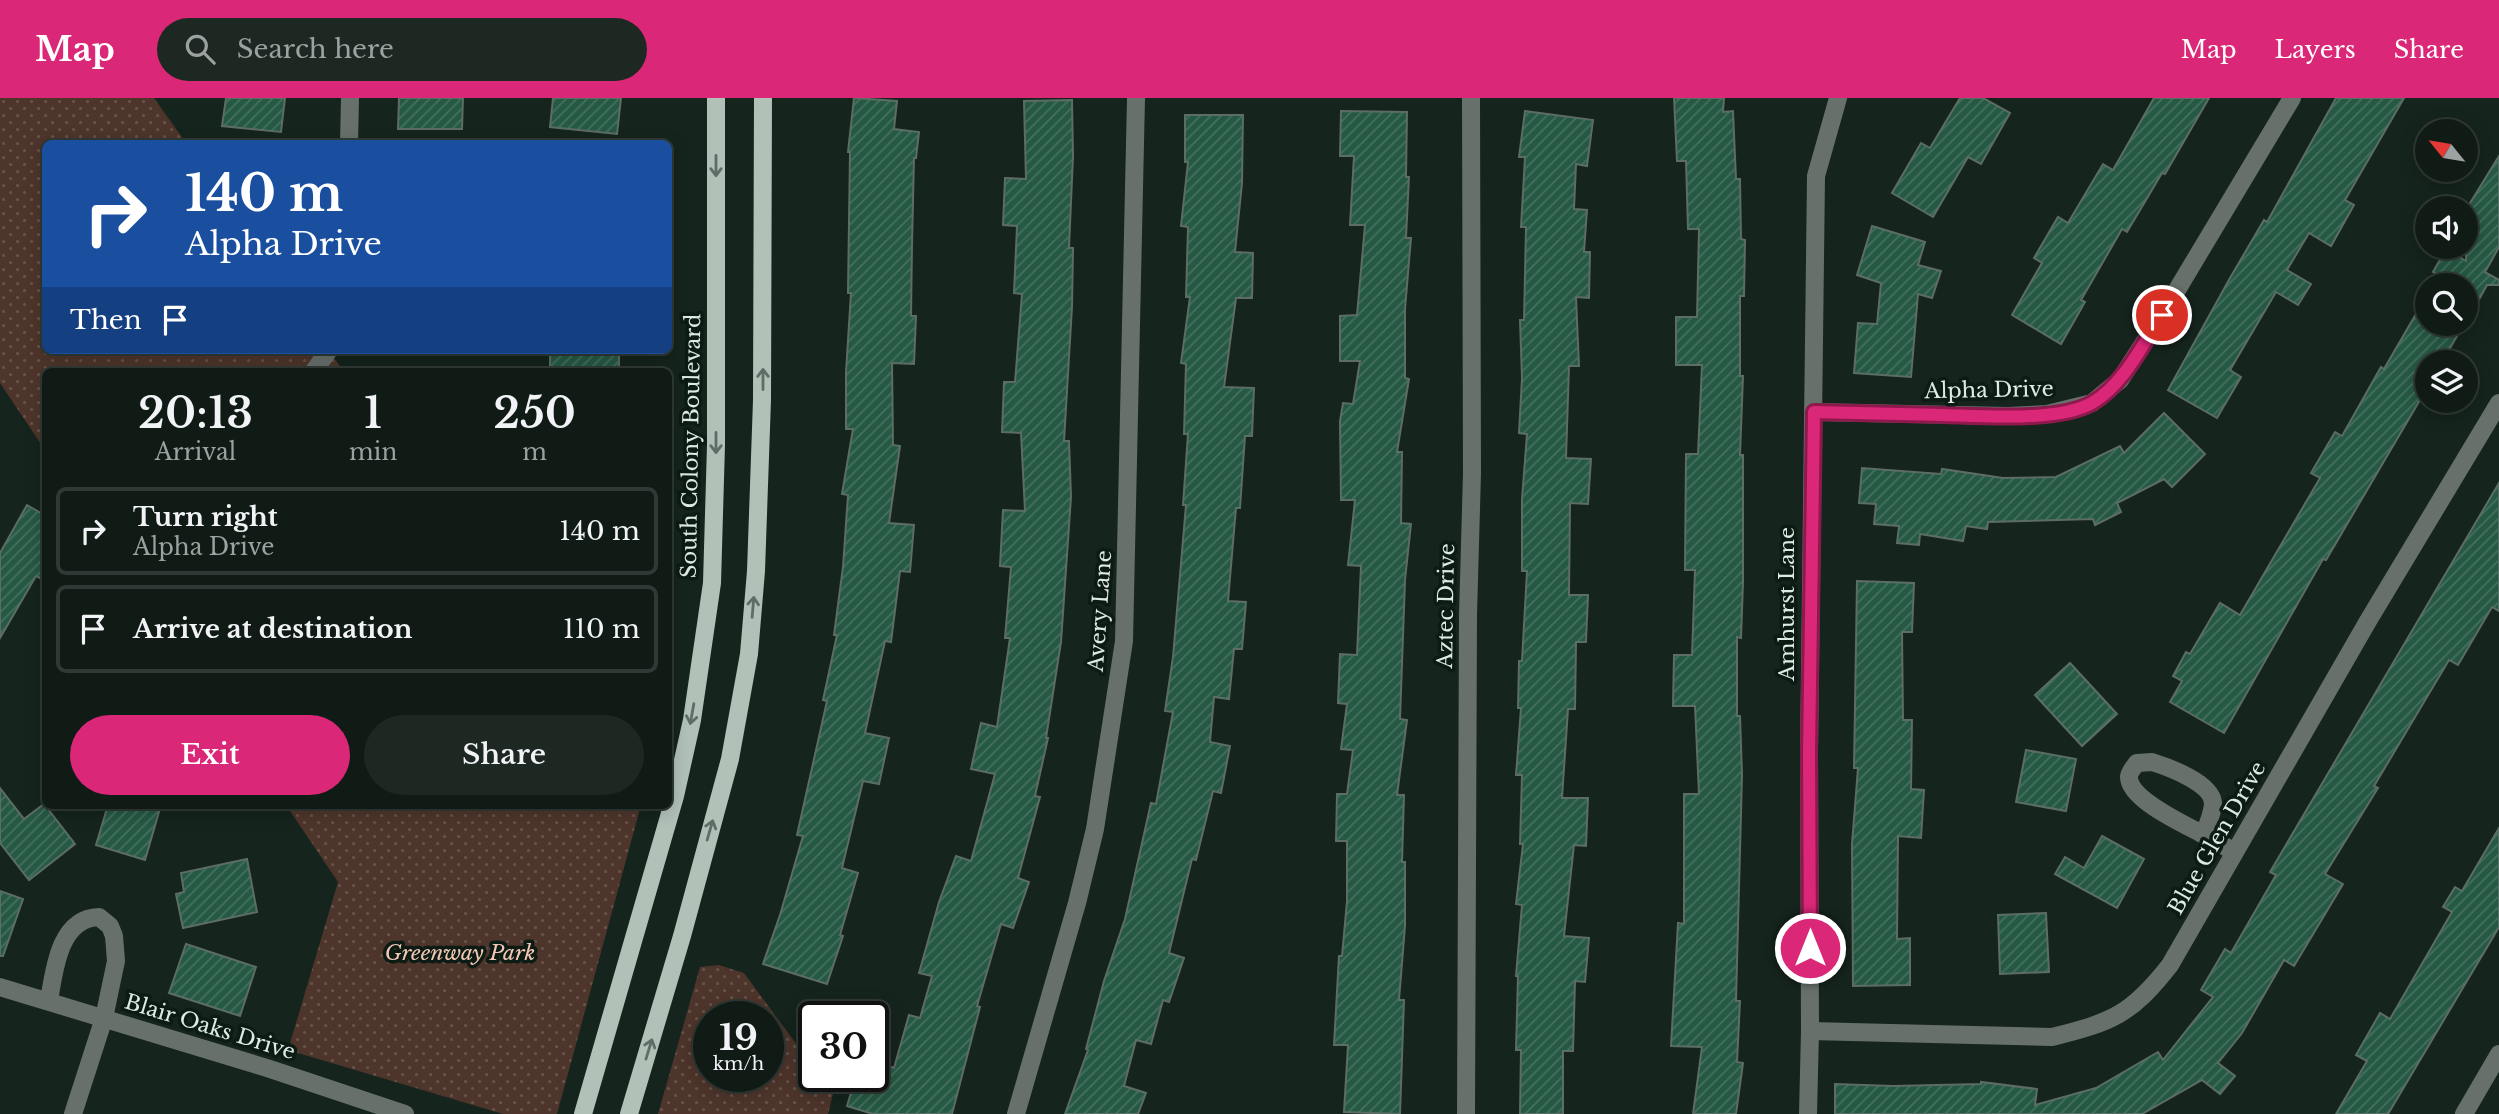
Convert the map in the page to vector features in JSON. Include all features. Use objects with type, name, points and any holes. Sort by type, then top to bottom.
[{"type":"main road","name":"South Colony Boulevard","points":[[672,806],[692,720],[712,583],[716,98]]},
{"type":"main road","points":[[629,1114],[682,936],[730,759],[749,654],[756,571],[762,400],[763,98]]},
{"type":"main road","name":"South Colony Boulevard","points":[[583,1114],[671,809]]},
{"type":"street","points":[[349,140],[350,98]]},
{"type":"street","name":"Avery Lane","points":[[1016,1114],[1077,903],[1095,829],[1124,641],[1136,98]]},
{"type":"street","name":"Aztec Drive","points":[[1466,1114],[1468,615],[1472,473],[1471,98]]},
{"type":"street","name":"Amhurst Lane","points":[[1808,1114],[1811,1031],[1809,752],[1816,176],[1838,98]]},
{"type":"street","name":"Alpha Drive","points":[[1814,412],[2008,416],[2048,414],[2092,403],[2120,380],[2292,98]]},
{"type":"street","name":"Blue Glen Drive","points":[[1811,1031],[2052,1037],[2090,1028],[2116,1018],[2150,990],[2170,965],[2362,632],[2499,402]]},
{"type":"street","points":[[2204,835],[2213,807],[2209,793],[2171,768],[2152,762],[2137,763],[2129,779],[2139,795],[2154,807],[2204,835],[2235,852]]},
{"type":"street","points":[[49,1001],[62,945],[80,920],[99,917],[110,926],[116,945],[116,961],[104,1018],[73,1114]]},
{"type":"street","name":"Blair Oaks Drive","points":[[0,987],[267,1068],[405,1114]]},
{"type":"street","points":[[2464,1114],[2499,1054]]},
{"type":"green space","points":[[0,98],[154,98],[184,140],[42,140],[42,354],[332,354],[341,368],[42,368],[42,446],[0,383]]},
{"type":"green space","name":"Greenway Park","points":[[289,809],[640,809],[557,1114],[503,1114],[288,1050],[338,882]]},
{"type":"green space","points":[[719,965],[744,973],[765,1001],[693,1001],[693,1092],[784,1092],[784,1027],[798,1046],[798,1092],[833,1094],[828,1114],[658,1114],[700,967]]},
{"type":"building","points":[[226,98],[285,98],[281,132],[222,126]]},
{"type":"building","points":[[399,98],[463,98],[462,129],[398,129]]},
{"type":"building","points":[[553,98],[621,98],[617,134],[550,127]]},
{"type":"building","points":[[854,98],[897,101],[894,129],[919,132],[914,158],[912,245],[911,316],[916,316],[914,364],[892,363],[893,445],[900,446],[889,523],[914,525],[910,572],[900,571],[891,642],[885,641],[865,733],[889,738],[879,784],[863,781],[842,868],[858,873],[840,935],[843,936],[827,984],[763,964],[803,836],[797,835],[827,701],[823,700],[837,635],[834,635],[843,567],[848,495],[842,494],[853,429],[846,429],[846,372],[851,293],[848,293],[848,152]]},
{"type":"building","points":[[1674,98],[1724,98],[1723,112],[1733,111],[1736,179],[1740,179],[1741,239],[1745,240],[1744,296],[1740,296],[1740,376],[1743,376],[1740,455],[1743,455],[1743,582],[1741,638],[1737,637],[1737,716],[1740,716],[1742,775],[1736,1001],[1740,1001],[1737,1062],[1743,1063],[1736,1114],[1693,1114],[1702,1047],[1671,1046],[1678,923],[1684,924],[1684,794],[1699,794],[1695,706],[1673,706],[1674,655],[1692,655],[1695,570],[1685,570],[1686,454],[1698,454],[1702,365],[1676,365],[1676,317],[1697,317],[1699,229],[1688,229],[1686,161],[1677,161]]},
{"type":"building","points":[[1960,98],[1983,98],[2010,113],[1981,164],[1968,157],[1933,217],[1892,193],[1921,143],[1930,148]]},
{"type":"building","points":[[2154,98],[2209,98],[2165,174],[2162,173],[2127,232],[2122,229],[2081,300],[2085,302],[2061,344],[2012,315],[2042,263],[2034,258],[2058,217],[2068,223],[2103,164],[2113,170]]},
{"type":"building","points":[[2336,98],[2404,98],[2345,200],[2354,205],[2331,246],[2309,233],[2287,270],[2311,284],[2298,305],[2276,292],[2230,370],[2241,377],[2217,418],[2168,390],[2230,278],[2264,220],[2267,222]]},
{"type":"building","points":[[1072,100],[1073,156],[1069,248],[1073,248],[1072,307],[1064,441],[1069,441],[1071,497],[1061,642],[1048,738],[1035,796],[1040,797],[1018,878],[1029,882],[1013,928],[1001,924],[977,1006],[980,1007],[952,1114],[873,1114],[847,1106],[851,1092],[889,1092],[889,1066],[894,1068],[909,1015],[920,1018],[932,976],[919,973],[939,902],[956,856],[971,861],[995,774],[971,769],[981,723],[997,727],[1010,638],[1005,638],[1011,567],[1000,566],[1003,510],[1025,511],[1021,433],[1002,432],[1004,382],[1015,382],[1022,294],[1014,293],[1017,226],[1003,225],[1005,178],[1026,179],[1024,101]]},
{"type":"building","points":[[1341,111],[1407,112],[1406,177],[1409,177],[1406,238],[1411,238],[1405,309],[1405,378],[1409,379],[1397,452],[1402,452],[1401,523],[1411,524],[1405,580],[1400,719],[1407,720],[1397,795],[1404,795],[1402,862],[1405,862],[1405,926],[1399,1000],[1404,1000],[1400,1114],[1344,1112],[1348,1045],[1334,1045],[1339,956],[1342,956],[1347,901],[1347,841],[1336,841],[1337,794],[1347,794],[1353,750],[1341,749],[1347,704],[1338,703],[1340,654],[1357,655],[1361,566],[1348,565],[1355,500],[1341,500],[1340,421],[1343,403],[1353,404],[1360,361],[1340,361],[1340,316],[1357,315],[1365,225],[1350,225],[1354,156],[1340,156]]},
{"type":"building","points":[[1525,111],[1593,120],[1587,166],[1576,164],[1574,209],[1587,210],[1584,252],[1590,252],[1589,298],[1576,297],[1579,366],[1569,366],[1566,458],[1591,459],[1588,504],[1570,503],[1569,595],[1588,595],[1586,642],[1576,642],[1575,709],[1568,709],[1562,798],[1588,798],[1586,846],[1574,845],[1564,936],[1589,938],[1585,982],[1575,981],[1573,1051],[1563,1051],[1563,1114],[1520,1114],[1521,1050],[1516,1050],[1516,976],[1522,905],[1516,904],[1523,844],[1520,844],[1522,775],[1516,775],[1521,708],[1518,708],[1519,661],[1522,661],[1527,571],[1522,571],[1522,499],[1527,434],[1519,433],[1522,378],[1520,320],[1524,320],[1526,227],[1521,227],[1525,157],[1519,157]]},
{"type":"building","points":[[1185,115],[1243,115],[1242,183],[1235,252],[1253,253],[1252,298],[1236,298],[1224,387],[1254,388],[1252,436],[1245,436],[1240,508],[1236,508],[1228,601],[1246,602],[1242,649],[1234,649],[1229,699],[1214,697],[1210,742],[1230,746],[1221,793],[1213,791],[1196,860],[1192,859],[1169,953],[1184,958],[1169,1002],[1163,1000],[1151,1044],[1136,1040],[1124,1086],[1146,1093],[1138,1114],[1065,1114],[1088,1050],[1086,1049],[1104,981],[1125,919],[1151,803],[1156,804],[1173,712],[1165,711],[1173,657],[1186,505],[1183,505],[1188,434],[1184,434],[1186,364],[1181,363],[1190,297],[1186,297],[1188,227],[1181,226],[1188,162],[1185,162]]},
{"type":"building","points":[[2499,156],[2499,247],[2485,272],[2499,280],[2499,285],[2487,285],[2478,301],[2478,273],[2433,272],[2440,259],[2478,259],[2478,196],[2474,196]]},
{"type":"building","points":[[1872,226],[1925,242],[1918,265],[1941,271],[1932,298],[1918,294],[1911,377],[1854,373],[1858,323],[1877,324],[1881,283],[1857,275]]},
{"type":"building","points":[[2415,316],[2415,336],[2457,336],[2449,350],[2415,350],[2415,408],[2326,560],[2323,559],[2224,733],[2170,702],[2182,681],[2173,676],[2186,652],[2190,654],[2220,603],[2240,615],[2320,478],[2311,473],[2335,432],[2342,436],[2381,367],[2384,369]]},
{"type":"building","points":[[550,354],[619,354],[619,368],[550,368]]},
{"type":"building","points":[[2164,413],[2205,454],[2172,487],[2164,479],[2117,503],[2121,512],[2095,525],[2093,519],[1988,522],[1987,529],[1966,526],[1963,541],[1920,534],[1919,545],[1897,543],[1899,526],[1874,524],[1876,504],[1859,503],[1862,468],[1941,474],[1942,469],[2003,478],[2056,477],[2120,446],[2124,453]]},
{"type":"building","points":[[2499,483],[2499,611],[2492,607],[2458,665],[2449,660],[2374,786],[2378,788],[2325,874],[2343,884],[2294,966],[2284,960],[2242,1033],[2218,1063],[2235,1076],[2220,1094],[2202,1080],[2142,1114],[1835,1114],[1835,1084],[1893,1086],[1981,1082],[2037,1089],[2035,1105],[2096,1088],[2158,1052],[2163,1060],[2213,997],[2201,990],[2225,949],[2231,953],[2276,875],[2270,872]]},
{"type":"building","points":[[27,505],[42,514],[42,579],[36,576],[0,638],[0,553]]},
{"type":"building","points":[[1857,581],[1914,583],[1912,632],[1902,632],[1903,720],[1912,720],[1911,789],[1924,790],[1921,838],[1898,836],[1897,939],[1910,938],[1910,985],[1853,986],[1852,844],[1858,768],[1854,768]]},
{"type":"building","points":[[2070,663],[2117,714],[2082,746],[2035,695]]},
{"type":"building","points":[[2026,750],[2076,759],[2066,811],[2016,802]]},
{"type":"building","points":[[0,788],[24,819],[42,806],[42,809],[48,809],[75,844],[29,880],[0,843]]},
{"type":"building","points":[[107,809],[160,809],[145,860],[96,845]]},
{"type":"building","points":[[2499,828],[2499,927],[2388,1114],[2336,1114],[2367,1061],[2356,1055],[2380,1013],[2390,1019],[2452,912],[2443,907],[2455,887],[2462,891]]},
{"type":"building","points":[[2102,836],[2144,859],[2117,908],[2055,874],[2065,857],[2084,868]]},
{"type":"building","points":[[247,859],[257,912],[183,928],[176,894],[184,892],[181,873]]},
{"type":"building","points":[[0,891],[23,899],[3,956],[0,956]]},
{"type":"building","points":[[2046,913],[2049,972],[2000,974],[1998,915]]},
{"type":"building","points":[[186,944],[256,967],[240,1016],[169,993]]},
{"type":"route","points":[[1810,948],[1809,752],[1814,412],[2008,416],[2069,411],[2092,403],[2120,380],[2162,315]]}]
